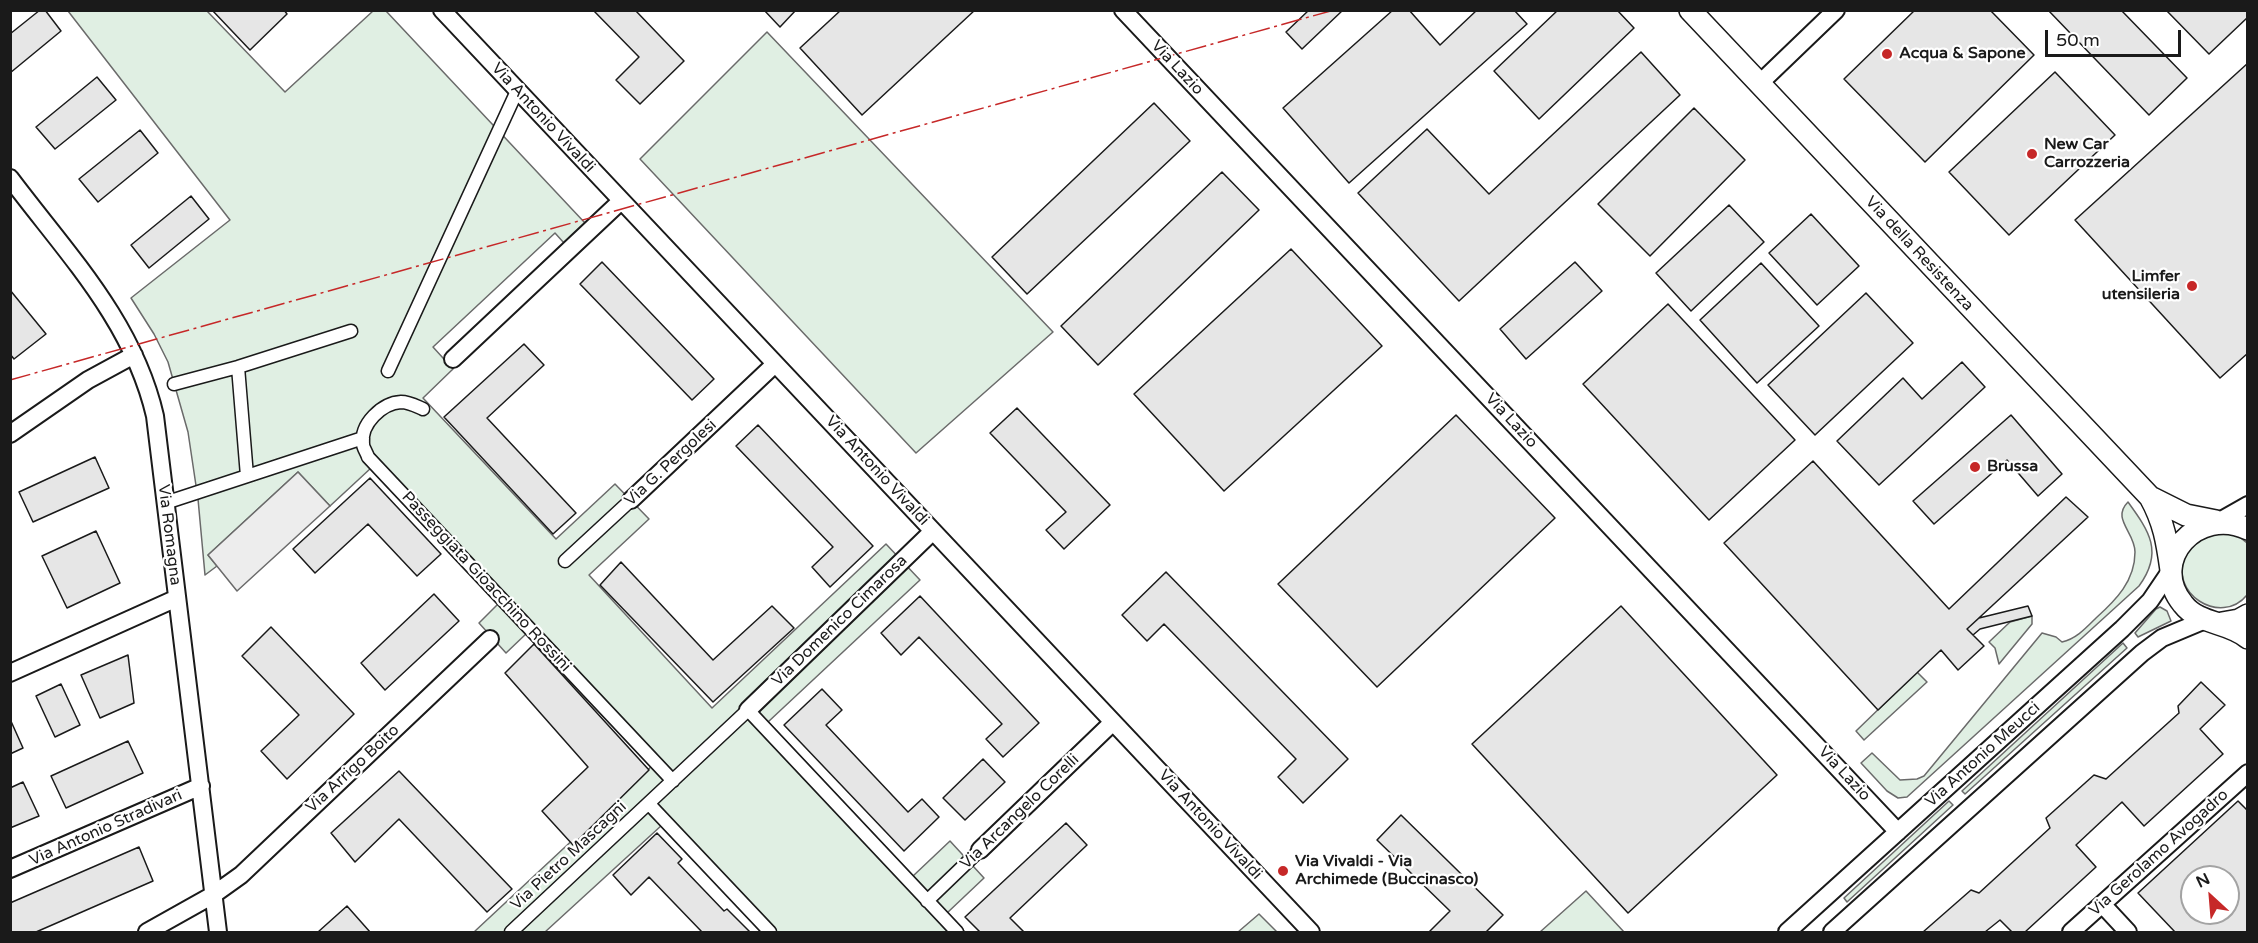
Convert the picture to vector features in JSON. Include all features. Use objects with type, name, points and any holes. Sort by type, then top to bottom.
[{"type":"street","name":"Via Antonio Vivaldi","points":[[442,10],[1311,933]]},
{"type":"street","name":"Via Lazio","points":[[1123,10],[1898,832]]},
{"type":"street","name":"Via della Resistenza","points":[[1690,10],[2150,497],[2165,528],[2176,593],[2183,604],[2193,614],[2247,638]]},
{"type":"street","points":[[1759,84],[1836,10]]},
{"type":"street","points":[[388,371],[518,91]]},
{"type":"street","name":"Via Romagna","points":[[10,178],[76,262],[123,331],[149,392],[154,416],[218,933]]},
{"type":"street","points":[[453,359],[621,201]]},
{"type":"street","points":[[174,384],[238,367],[351,331]]},
{"type":"street","points":[[10,434],[88,380],[134,355]]},
{"type":"street","name":"Via G. Pergolesi","points":[[565,561],[776,364]]},
{"type":"street","points":[[238,367],[247,476]]},
{"type":"street","points":[[165,503],[363,438],[364,429],[384,407],[399,402],[410,403],[423,409]]},
{"type":"street","name":"Passeggiata Gioacchino Rossini","points":[[363,438],[368,457],[673,781]]},
{"type":"street","name":"Via della Resistenza","points":[[2150,497],[2186,515],[2234,523],[2247,529]]},
{"type":"street","points":[[2171,570],[2176,550],[2188,535],[2202,526],[2218,522],[2247,506]]},
{"type":"street","name":"Via Domenico Cimarosa","points":[[748,710],[933,531]]},
{"type":"street","name":"Via Antonio Meucci","points":[[1786,933],[2122,629],[2150,601],[2171,570]]},
{"type":"street","points":[[10,673],[177,598]]},
{"type":"street","points":[[2213,621],[2239,620],[2247,615]]},
{"type":"street","name":"Via Antonio Meucci","points":[[1832,933],[2142,652],[2162,638],[2213,621]]},
{"type":"street","name":"Via Arrigo Boito","points":[[147,933],[213,895],[242,875],[490,639]]},
{"type":"street","points":[[770,933],[649,804],[748,710],[957,933]]},
{"type":"street","name":"Via Arcangelo Corelli","points":[[927,901],[1112,723]]},
{"type":"street","name":"Via Gerolamo Avogadro","points":[[2071,933],[2247,773]]},
{"type":"street","name":"Via Antonio Stradivari","points":[[10,869],[201,786]]},
{"type":"street","name":"Via Pietro Mascagni","points":[[511,933],[649,804]]},
{"type":"street","points":[[2102,904],[2128,933]]},
{"type":"green space","points":[[68,11],[207,11],[285,92],[373,11],[386,11],[585,223],[564,243],[555,233],[433,347],[453,369],[423,398],[556,539],[615,484],[649,519],[589,575],[712,708],[886,544],[920,580],[768,722],[913,876],[950,841],[984,878],[947,913],[965,932],[764,932],[662,825],[545,932],[474,932],[654,764],[528,632],[506,653],[479,623],[499,603],[371,468],[330,506],[298,472],[208,555],[217,566],[205,575],[198,499],[188,432],[168,362],[154,334],[131,298],[230,220]]},
{"type":"green space","points":[[767,32],[1053,332],[916,453],[640,159]]},
{"type":"green space","points":[[2128,502],[2151,542],[2151,563],[2139,586],[1907,797],[1898,798],[1887,791],[1861,763],[1872,753],[1900,780],[1917,779],[1924,776],[2042,633],[2056,637],[2062,642],[2072,638],[2085,629],[2117,597],[2128,581],[2134,562],[2134,545],[2122,514]]},
{"type":"green space","points":[[2213,532],[2237,535],[2247,543],[2247,595],[2236,604],[2224,608],[2211,606],[2190,593],[2184,582],[2182,569],[2192,544]]},
{"type":"green space","points":[[2160,607],[2167,611],[2171,621],[2138,637],[2135,633]]},
{"type":"green space","points":[[2032,616],[2032,624],[1999,664],[1995,648],[1989,642],[2010,622]]},
{"type":"green space","points":[[2123,643],[2127,648],[1965,794],[1962,791]]},
{"type":"green space","points":[[1917,672],[1927,682],[1864,740],[1856,731]]},
{"type":"green space","points":[[1949,801],[1953,805],[1847,902],[1844,898]]},
{"type":"green space","points":[[1586,891],[1624,932],[1540,932]]},
{"type":"green space","points":[[1259,914],[1277,932],[1238,932]]},
{"type":"shaded area","points":[[298,472],[330,506],[237,591],[208,555]]},
{"type":"building","points":[[40,10],[45,10],[61,31],[10,73],[10,34]]},
{"type":"building","points":[[212,10],[284,10],[287,14],[250,50]]},
{"type":"building","points":[[593,10],[635,10],[684,61],[640,104],[616,80],[639,57]]},
{"type":"building","points":[[764,10],[796,10],[780,27]]},
{"type":"building","points":[[841,10],[975,10],[862,115],[800,48]]},
{"type":"building","points":[[1309,10],[1343,10],[1302,49],[1286,32]]},
{"type":"building","points":[[1393,10],[1409,10],[1440,45],[1477,10],[1514,10],[1527,24],[1349,183],[1283,108]]},
{"type":"building","points":[[1558,10],[1617,10],[1634,28],[1539,119],[1494,71]]},
{"type":"building","points":[[1915,10],[1990,10],[2034,55],[1925,162],[1844,79]]},
{"type":"building","points":[[2048,10],[2121,10],[2187,78],[2149,115]]},
{"type":"building","points":[[2166,10],[2248,10],[2248,17],[2209,54]]},
{"type":"building","points":[[1641,52],[1680,95],[1459,301],[1358,193],[1427,129],[1489,194]]},
{"type":"building","name":"Limfer utensileria","points":[[2248,63],[2248,353],[2220,378],[2075,220]]},
{"type":"building","name":"New Car Carrozzeria","points":[[2055,72],[2115,135],[2009,235],[1949,172]]},
{"type":"building","points":[[97,77],[116,100],[55,149],[36,127]]},
{"type":"building","points":[[1154,103],[1190,141],[1027,294],[992,257]]},
{"type":"building","points":[[1694,108],[1745,160],[1650,256],[1598,204]]},
{"type":"building","points":[[140,130],[158,153],[98,202],[79,179]]},
{"type":"building","points":[[1222,172],[1259,210],[1098,365],[1061,326]]},
{"type":"building","points":[[191,196],[209,219],[149,268],[131,245]]},
{"type":"building","points":[[1729,205],[1764,242],[1691,311],[1656,273]]},
{"type":"building","points":[[1811,214],[1859,266],[1817,305],[1769,253]]},
{"type":"building","points":[[1291,249],[1382,346],[1224,491],[1134,394]]},
{"type":"building","points":[[602,262],[714,379],[692,400],[580,284]]},
{"type":"building","points":[[1575,262],[1602,291],[1526,359],[1500,329]]},
{"type":"building","points":[[1761,263],[1819,326],[1757,383],[1700,320]]},
{"type":"building","points":[[10,290],[46,334],[14,359],[10,354]]},
{"type":"building","points":[[1866,293],[1913,343],[1815,435],[1768,385]]},
{"type":"building","points":[[1668,304],[1795,440],[1709,520],[1583,384]]},
{"type":"building","points":[[524,344],[544,365],[487,418],[576,513],[553,534],[444,417]]},
{"type":"building","points":[[1962,362],[1985,387],[1879,485],[1837,441],[1903,378],[1922,399]]},
{"type":"building","points":[[1017,408],[1110,505],[1064,549],[1046,530],[1066,512],[990,433]]},
{"type":"building","points":[[1456,415],[1555,518],[1377,687],[1278,584]]},
{"type":"building","name":"Brussa","points":[[2011,415],[2062,474],[2038,496],[2007,460],[1934,524],[1913,501]]},
{"type":"building","points":[[758,425],[873,546],[830,587],[812,567],[833,547],[736,446]]},
{"type":"building","points":[[95,457],[109,488],[33,522],[19,492]]},
{"type":"building","points":[[1813,461],[1949,609],[2066,497],[2088,517],[1967,629],[1984,646],[1958,670],[1941,650],[1878,710],[1724,543]]},
{"type":"building","points":[[370,478],[441,554],[417,576],[368,524],[315,573],[293,549]]},
{"type":"building","points":[[96,531],[120,583],[67,608],[42,556]]},
{"type":"building","points":[[621,562],[713,660],[772,606],[794,628],[713,702],[600,585]]},
{"type":"building","points":[[1166,572],[1348,759],[1303,803],[1278,777],[1296,759],[1164,624],[1147,641],[1122,615]]},
{"type":"building","points":[[434,594],[459,621],[385,690],[361,663]]},
{"type":"building","points":[[920,596],[1039,723],[1003,757],[986,739],[1002,724],[919,637],[901,655],[881,633]]},
{"type":"building","points":[[1621,606],[1777,775],[1628,913],[1472,744]]},
{"type":"building","points":[[2028,606],[2032,616],[1980,629],[1973,635],[1967,629],[1979,618]]},
{"type":"building","points":[[271,627],[354,714],[287,779],[261,751],[299,715],[242,656]]},
{"type":"building","points":[[534,644],[649,770],[573,845],[542,811],[588,767],[505,673]]},
{"type":"building","points":[[128,655],[134,703],[100,718],[81,675]]},
{"type":"building","points":[[2201,682],[2225,705],[2200,729],[2223,754],[2144,826],[2122,802],[2076,845],[2096,867],[2025,932],[2012,932],[2000,920],[1985,932],[1923,932],[1971,890],[1979,893],[2050,828],[2046,818],[2094,775],[2106,779],[2179,713],[2178,706]]},
{"type":"building","points":[[61,684],[80,725],[55,737],[36,696]]},
{"type":"building","points":[[822,689],[842,710],[826,725],[908,812],[922,799],[939,817],[904,851],[784,725]]},
{"type":"building","points":[[10,719],[23,748],[10,754]]},
{"type":"building","points":[[128,741],[143,773],[66,808],[51,776]]},
{"type":"building","points":[[983,759],[1005,782],[965,820],[943,798]]},
{"type":"building","points":[[399,771],[512,889],[487,912],[399,819],[355,862],[331,833]]},
{"type":"building","points":[[23,782],[39,816],[10,828],[10,788]]},
{"type":"building","points":[[2238,801],[2248,811],[2248,932],[2175,932],[2138,893]]},
{"type":"building","points":[[1401,815],[1503,915],[1486,932],[1429,932],[1450,911],[1377,840]]},
{"type":"building","points":[[1066,823],[1087,845],[1010,918],[1024,932],[980,932],[965,917]]},
{"type":"building","points":[[657,833],[682,859],[678,863],[724,911],[727,909],[750,932],[702,932],[649,877],[631,895],[613,875]]},
{"type":"building","points":[[139,847],[153,881],[36,932],[10,932],[10,903]]},
{"type":"building","points":[[347,906],[370,932],[318,932]]},
{"type":"power","points":[[10,380],[1334,10]]},
{"type":"place","name":"Acqua & Sapone","points":[[1887,54]]},
{"type":"place","name":"New Car Carrozzeria","points":[[2032,154]]},
{"type":"place","name":"Limfer utensileria","points":[[2192,286]]},
{"type":"place","name":"Brussa","points":[[1975,467]]},
{"type":"place","name":"Via Vivaldi - Via Archimede (Buccinasco)","points":[[1283,871]]}]
